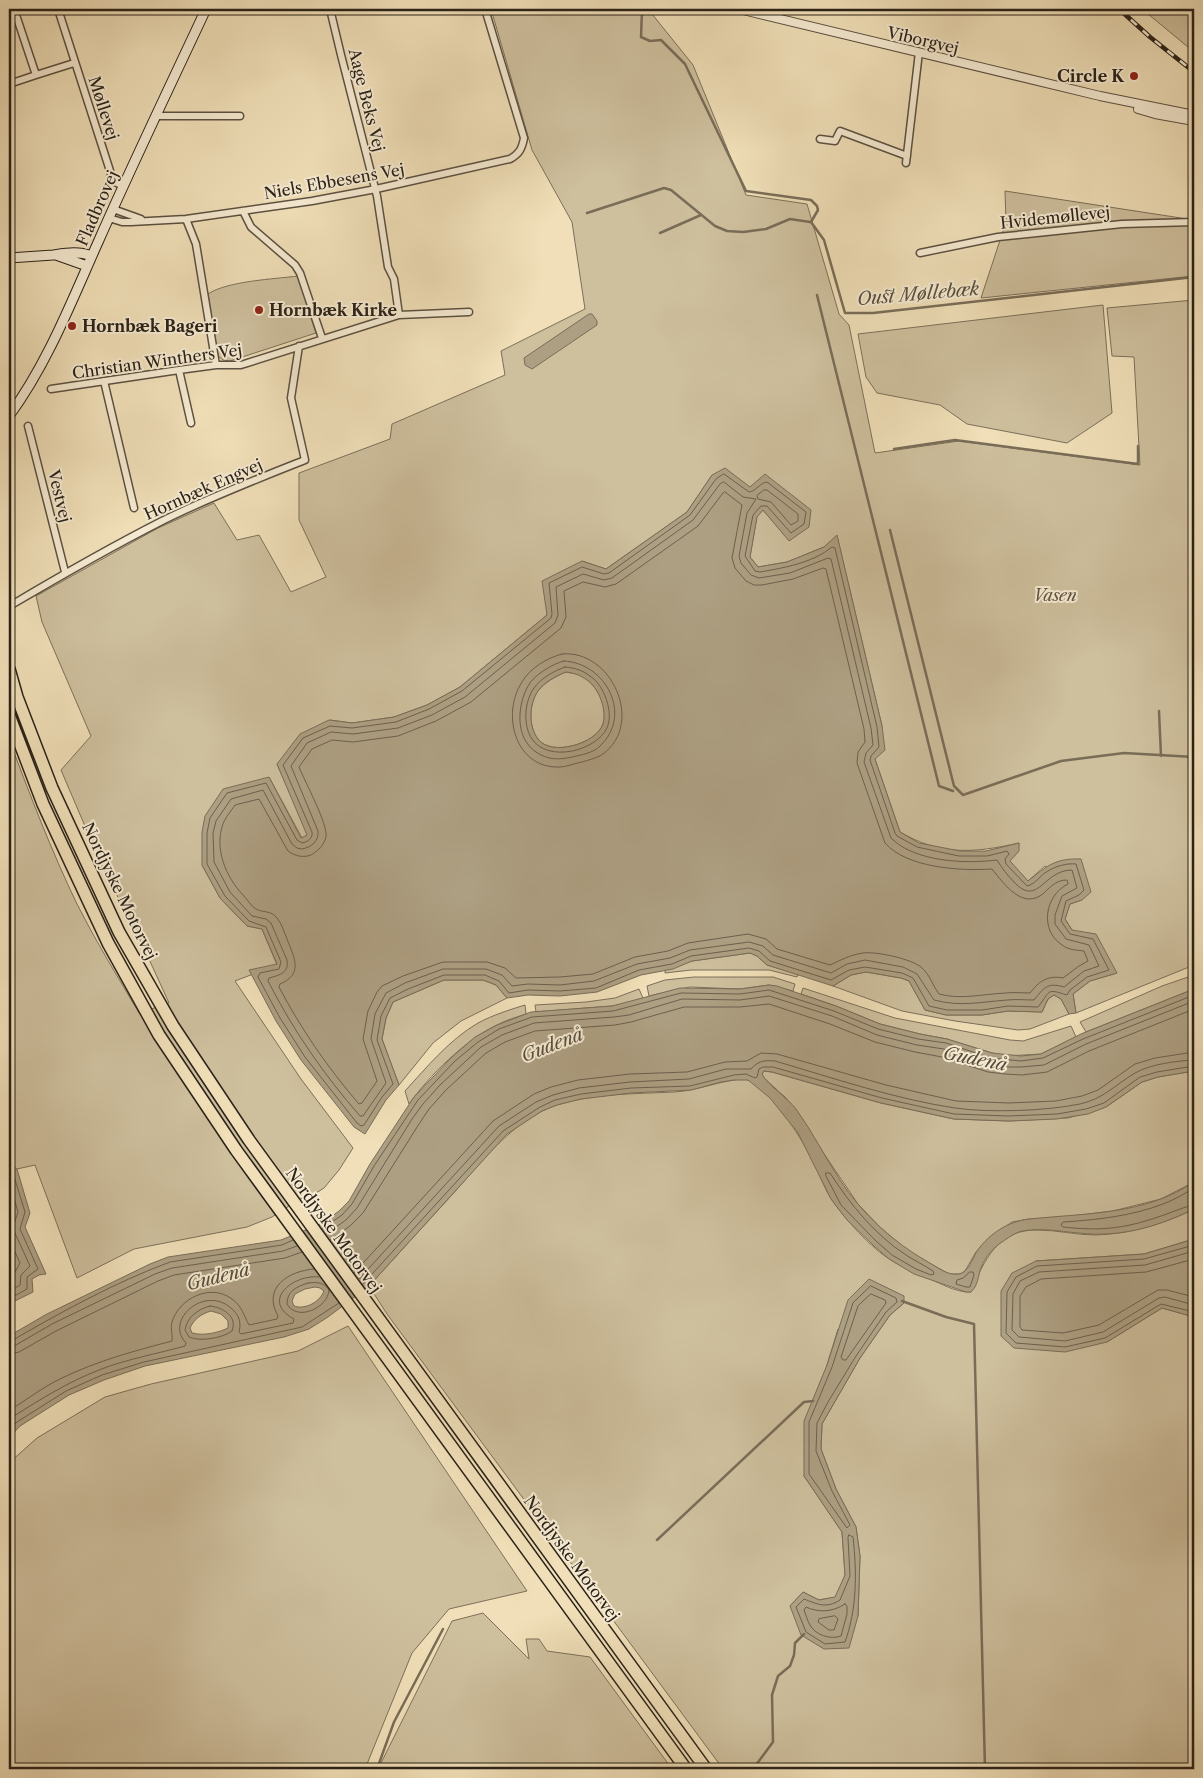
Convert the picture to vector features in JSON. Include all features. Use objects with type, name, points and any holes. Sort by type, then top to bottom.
[{"type":"highway","name":"Nordjyske Motorvej","points":[[9,669],[17,697],[52,788],[119,932],[173,1026],[224,1104],[706,1769]]},
{"type":"highway","name":"Nordjyske Motorvej","points":[[9,715],[43,804],[108,943],[159,1034],[211,1114],[686,1769]]},
{"type":"highway","points":[[581,1626],[678,1769]]},
{"type":"main road","name":"Fladbrovej","points":[[9,416],[27,391],[53,343],[123,186],[206,9]]},
{"type":"main road","points":[[9,258],[76,252],[92,256]]},
{"type":"main road","points":[[53,255],[87,266]]},
{"type":"street","points":[[14,9],[36,76]]},
{"type":"street","name":"Møllevej","points":[[58,9],[111,174],[116,182],[123,186]]},
{"type":"street","name":"Aage Beks Vej","points":[[330,9],[340,56],[376,189],[388,267],[394,279],[399,315]]},
{"type":"street","name":"Niels Ebbesens Vej","points":[[111,214],[144,220],[186,219],[312,201],[510,160],[522,149],[524,138],[486,9]]},
{"type":"street","name":"Viborgvej","points":[[740,9],[1100,96],[1194,115]]},
{"type":"street","points":[[820,139],[835,141],[840,132],[907,160],[919,52]]},
{"type":"street","name":"Møllevej","points":[[9,84],[74,63]]},
{"type":"street","name":"Viborgvej","points":[[1100,96],[1155,114],[1194,122]]},
{"type":"street","points":[[156,116],[240,116]]},
{"type":"street","points":[[244,211],[251,227],[290,260],[300,273],[322,338]]},
{"type":"street","points":[[186,219],[196,244],[216,365]]},
{"type":"street","name":"Hvidemøllevej","points":[[920,253],[998,237],[1037,232],[1122,224],[1194,222]]},
{"type":"street","name":"Christian Winthers Vej","points":[[51,389],[216,365],[241,365],[399,315],[469,312]]},
{"type":"street","name":"Hornbæk Engvej","points":[[13,604],[65,572],[163,520],[230,490],[305,460],[291,398],[298,346]]},
{"type":"street","points":[[179,370],[191,423]]},
{"type":"street","points":[[104,381],[134,508]]},
{"type":"street","name":"Vestvej","points":[[28,426],[65,572]]},
{"type":"green space","name":"Vasen","points":[[491,9],[648,9],[693,65],[746,195],[807,204],[839,314],[849,325],[875,453],[959,441],[1140,465],[1134,357],[1112,356],[1107,308],[1194,300],[1194,965],[1076,1013],[1073,994],[1090,981],[1117,973],[1072,930],[1065,919],[1070,904],[1082,900],[1045,866],[1028,881],[1009,861],[1018,851],[1019,843],[987,849],[944,849],[915,840],[900,832],[875,759],[882,726],[837,536],[824,547],[787,562],[758,567],[750,557],[757,516],[763,510],[789,540],[750,487],[712,475],[687,512],[606,569],[582,561],[547,615],[460,687],[427,705],[394,717],[352,723],[330,720],[277,764],[308,835],[302,838],[269,777],[202,865],[220,898],[247,926],[262,929],[277,965],[235,981],[301,1079],[353,1148],[339,1170],[324,1188],[310,1197],[300,1199],[272,1217],[247,1227],[134,1249],[77,1278],[35,1165],[17,1169],[9,1164],[9,739],[67,884],[99,946],[139,1013],[169,1003],[143,946],[102,866],[61,770],[91,736],[42,622],[36,596],[158,528],[214,503],[237,540],[259,535],[291,592],[326,577],[299,520],[299,473],[390,439],[392,424],[505,375],[501,351],[585,309],[572,222],[532,150]]},
{"type":"green space","points":[[1142,9],[1194,9],[1194,52]]},
{"type":"green space","points":[[1005,191],[1194,220],[1194,276],[981,298],[1006,222]]},
{"type":"green space","points":[[298,276],[316,333],[230,361],[223,360],[218,356],[208,294],[239,283]]},
{"type":"green space","points":[[1103,305],[1112,413],[1067,443],[967,424],[940,405],[877,393],[866,377],[858,334]]},
{"type":"green space","points":[[566,672],[584,677],[595,688],[604,709],[603,724],[599,731],[583,742],[573,746],[553,747],[544,744],[535,734],[531,722],[531,708],[538,691],[550,680]]},
{"type":"green space","points":[[750,953],[757,956],[767,965],[798,974],[797,977],[769,970],[691,970],[665,973],[665,970],[692,961]]},
{"type":"green space","points":[[866,972],[909,981],[925,1010],[946,1015],[982,1015],[1008,1011],[1042,1012],[1048,999],[1054,995],[1061,999],[1069,1014],[1030,1029],[1018,1030],[902,1011],[833,986],[851,975]]},
{"type":"green space","points":[[1194,975],[1194,989],[1086,1032],[1080,1022],[1162,986]]},
{"type":"green space","points":[[694,977],[773,977],[795,984],[793,991],[769,985],[740,989],[690,987],[649,996],[647,986],[665,980]]},
{"type":"green space","points":[[444,980],[483,980],[496,985],[507,998],[461,1021],[433,1043],[399,1085],[382,1039],[386,1018],[393,1002]]},
{"type":"green space","points":[[803,988],[895,1018],[1010,1040],[1023,1041],[1071,1026],[1076,1037],[1041,1054],[1007,1056],[947,1039],[880,1024],[801,994]]},
{"type":"green space","points":[[639,989],[643,998],[626,1004],[536,1012],[535,1005],[615,998]]},
{"type":"green space","points":[[525,1005],[526,1014],[485,1031],[448,1060],[426,1082],[409,1104],[405,1091],[457,1037],[484,1020]]},
{"type":"green space","points":[[764,1071],[881,1103],[954,1119],[1009,1121],[1068,1118],[1106,1107],[1142,1082],[1158,1077],[1194,1071],[1194,1182],[1161,1199],[1113,1211],[1012,1222],[989,1238],[976,1252],[965,1271],[961,1274],[949,1274],[908,1251],[881,1228],[858,1204],[786,1098],[763,1077]]},
{"type":"green space","points":[[745,1079],[765,1092],[786,1116],[804,1144],[832,1200],[867,1241],[898,1264],[959,1291],[971,1292],[987,1258],[994,1249],[1012,1235],[1024,1231],[1038,1230],[1088,1235],[1121,1233],[1158,1224],[1194,1209],[1194,1239],[1144,1254],[1036,1261],[1107,1342],[1162,1308],[1194,1317],[1194,1769],[723,1769],[387,1314],[369,1286],[486,1156],[512,1131],[541,1112],[557,1105],[586,1098],[692,1090],[727,1081]],"holes":[[[904,1303],[890,1315],[860,1358],[822,1424],[821,1449],[836,1489],[856,1527],[860,1556],[858,1616],[790,1606],[803,1592],[819,1600],[836,1597],[845,1575],[842,1532],[804,1476],[827,1365],[838,1329]]]},
{"type":"green space","points":[[348,1326],[527,1591],[449,1609],[412,1653],[365,1769],[9,1769],[9,1463],[37,1438],[105,1397],[151,1384],[298,1351]]},
{"type":"green space","points":[[483,1613],[529,1659],[526,1639],[539,1639],[547,1651],[590,1657],[672,1769],[378,1769],[452,1621]]},
{"type":"water","points":[[589,314],[592,314],[597,321],[597,325],[532,369],[525,365],[524,358]]},
{"type":"water","points":[[725,468],[750,487],[765,474],[811,510],[809,527],[789,541],[763,510],[757,517],[750,557],[758,567],[787,562],[824,547],[837,535],[882,726],[885,750],[875,759],[900,832],[919,843],[960,851],[986,851],[1019,843],[1019,851],[1010,861],[1028,881],[1052,864],[1064,860],[1081,859],[1091,892],[1082,900],[1070,904],[1065,919],[1072,930],[1096,934],[1117,973],[1090,981],[1073,994],[1076,1013],[1069,1014],[1061,999],[1054,995],[1048,999],[1042,1012],[1008,1011],[982,1015],[946,1015],[925,1010],[909,981],[901,978],[866,972],[851,975],[833,986],[767,965],[757,956],[750,953],[692,961],[673,969],[641,975],[597,992],[560,996],[528,995],[507,998],[496,985],[483,980],[444,980],[393,1002],[386,1018],[382,1039],[399,1085],[386,1100],[365,1134],[354,1127],[301,1060],[276,1021],[249,970],[277,964],[262,929],[247,926],[220,898],[202,865],[202,832],[205,816],[223,789],[269,777],[301,838],[307,835],[277,764],[300,734],[329,720],[352,723],[394,717],[427,705],[460,687],[547,615],[542,581],[582,561],[606,569],[687,512],[712,475]],"holes":[[[566,672],[577,674],[595,688],[603,706],[603,724],[599,731],[583,742],[573,746],[553,747],[544,744],[535,734],[531,722],[531,708],[538,691],[550,680]]]},
{"type":"water","name":"Gudenå","points":[[769,985],[777,986],[836,1006],[880,1024],[947,1039],[992,1053],[1021,1056],[1041,1054],[1081,1034],[1194,989],[1194,1071],[1158,1077],[1142,1082],[1106,1107],[1088,1114],[1057,1119],[1009,1121],[954,1119],[881,1103],[772,1072],[764,1071],[762,1074],[796,1109],[840,1180],[868,1216],[903,1246],[939,1269],[951,1274],[959,1274],[965,1271],[987,1239],[1000,1229],[1014,1222],[1115,1211],[1135,1207],[1175,1193],[1194,1182],[1194,1209],[1152,1226],[1129,1232],[1096,1234],[1032,1230],[1020,1232],[1012,1235],[995,1247],[983,1264],[975,1287],[971,1292],[966,1292],[914,1274],[889,1259],[847,1220],[831,1199],[798,1133],[770,1098],[748,1080],[721,1082],[691,1090],[631,1093],[581,1099],[542,1111],[507,1134],[369,1286],[309,1329],[284,1337],[145,1366],[104,1380],[69,1395],[20,1426],[9,1438],[9,1336],[47,1314],[168,1257],[281,1240],[323,1223],[349,1201],[370,1164],[414,1097],[452,1057],[475,1037],[497,1025],[531,1012],[612,1006],[680,988],[740,989]],"holes":[[[315,1287],[324,1291],[316,1302],[303,1307],[294,1306],[292,1301],[295,1294]],[[211,1311],[221,1314],[228,1321],[228,1328],[210,1334],[192,1333],[190,1328],[196,1319]]]},
{"type":"water","points":[[9,1164],[17,1169],[30,1213],[25,1227],[46,1274],[32,1279],[33,1292],[9,1304]]},
{"type":"water","points":[[1194,1239],[1194,1317],[1162,1308],[1107,1342],[1065,1352],[1014,1348],[1001,1336],[1001,1291],[1012,1273],[1036,1261],[1144,1254]]},
{"type":"water","points":[[869,1279],[904,1296],[904,1303],[890,1315],[860,1358],[822,1424],[821,1449],[836,1489],[856,1527],[860,1556],[858,1616],[849,1648],[824,1649],[801,1635],[790,1606],[803,1592],[819,1600],[835,1597],[845,1575],[842,1532],[804,1476],[804,1421],[827,1365],[848,1300]]},
{"type":"waterway","name":"Oust Møllebæk","points":[[642,10],[641,37],[650,41],[661,40],[685,64],[746,191],[811,200],[817,206],[818,210],[811,222],[824,240],[845,313],[873,313],[1194,277]]},
{"type":"waterway","points":[[587,213],[664,188],[671,190],[715,226],[727,231],[743,232],[766,229],[790,219],[810,222]]},
{"type":"waterway","points":[[660,233],[701,215]]},
{"type":"waterway","points":[[817,295],[939,786],[953,791]]},
{"type":"waterway","points":[[894,449],[955,440],[1138,464],[1138,446]]},
{"type":"waterway","points":[[890,530],[954,786],[963,795],[1061,761],[1124,753],[1194,757]]},
{"type":"waterway","points":[[1159,711],[1161,756]]},
{"type":"waterway","points":[[902,1301],[946,1317],[974,1324],[985,1769]]},
{"type":"waterway","points":[[657,1540],[804,1402],[813,1401]]},
{"type":"waterway","points":[[377,1769],[394,1722],[443,1629]]},
{"type":"waterway","points":[[753,1769],[773,1742],[772,1695],[778,1676],[790,1666],[794,1655],[795,1643],[804,1634]]},
{"type":"railway","points":[[1119,9],[1150,37],[1194,72]]},
{"type":"place","name":"Circle K","points":[[1134,76]]},
{"type":"place","name":"Hornbæk Kirke","points":[[259,310]]},
{"type":"place","name":"Hornbæk Bageri","points":[[72,326]]}]
